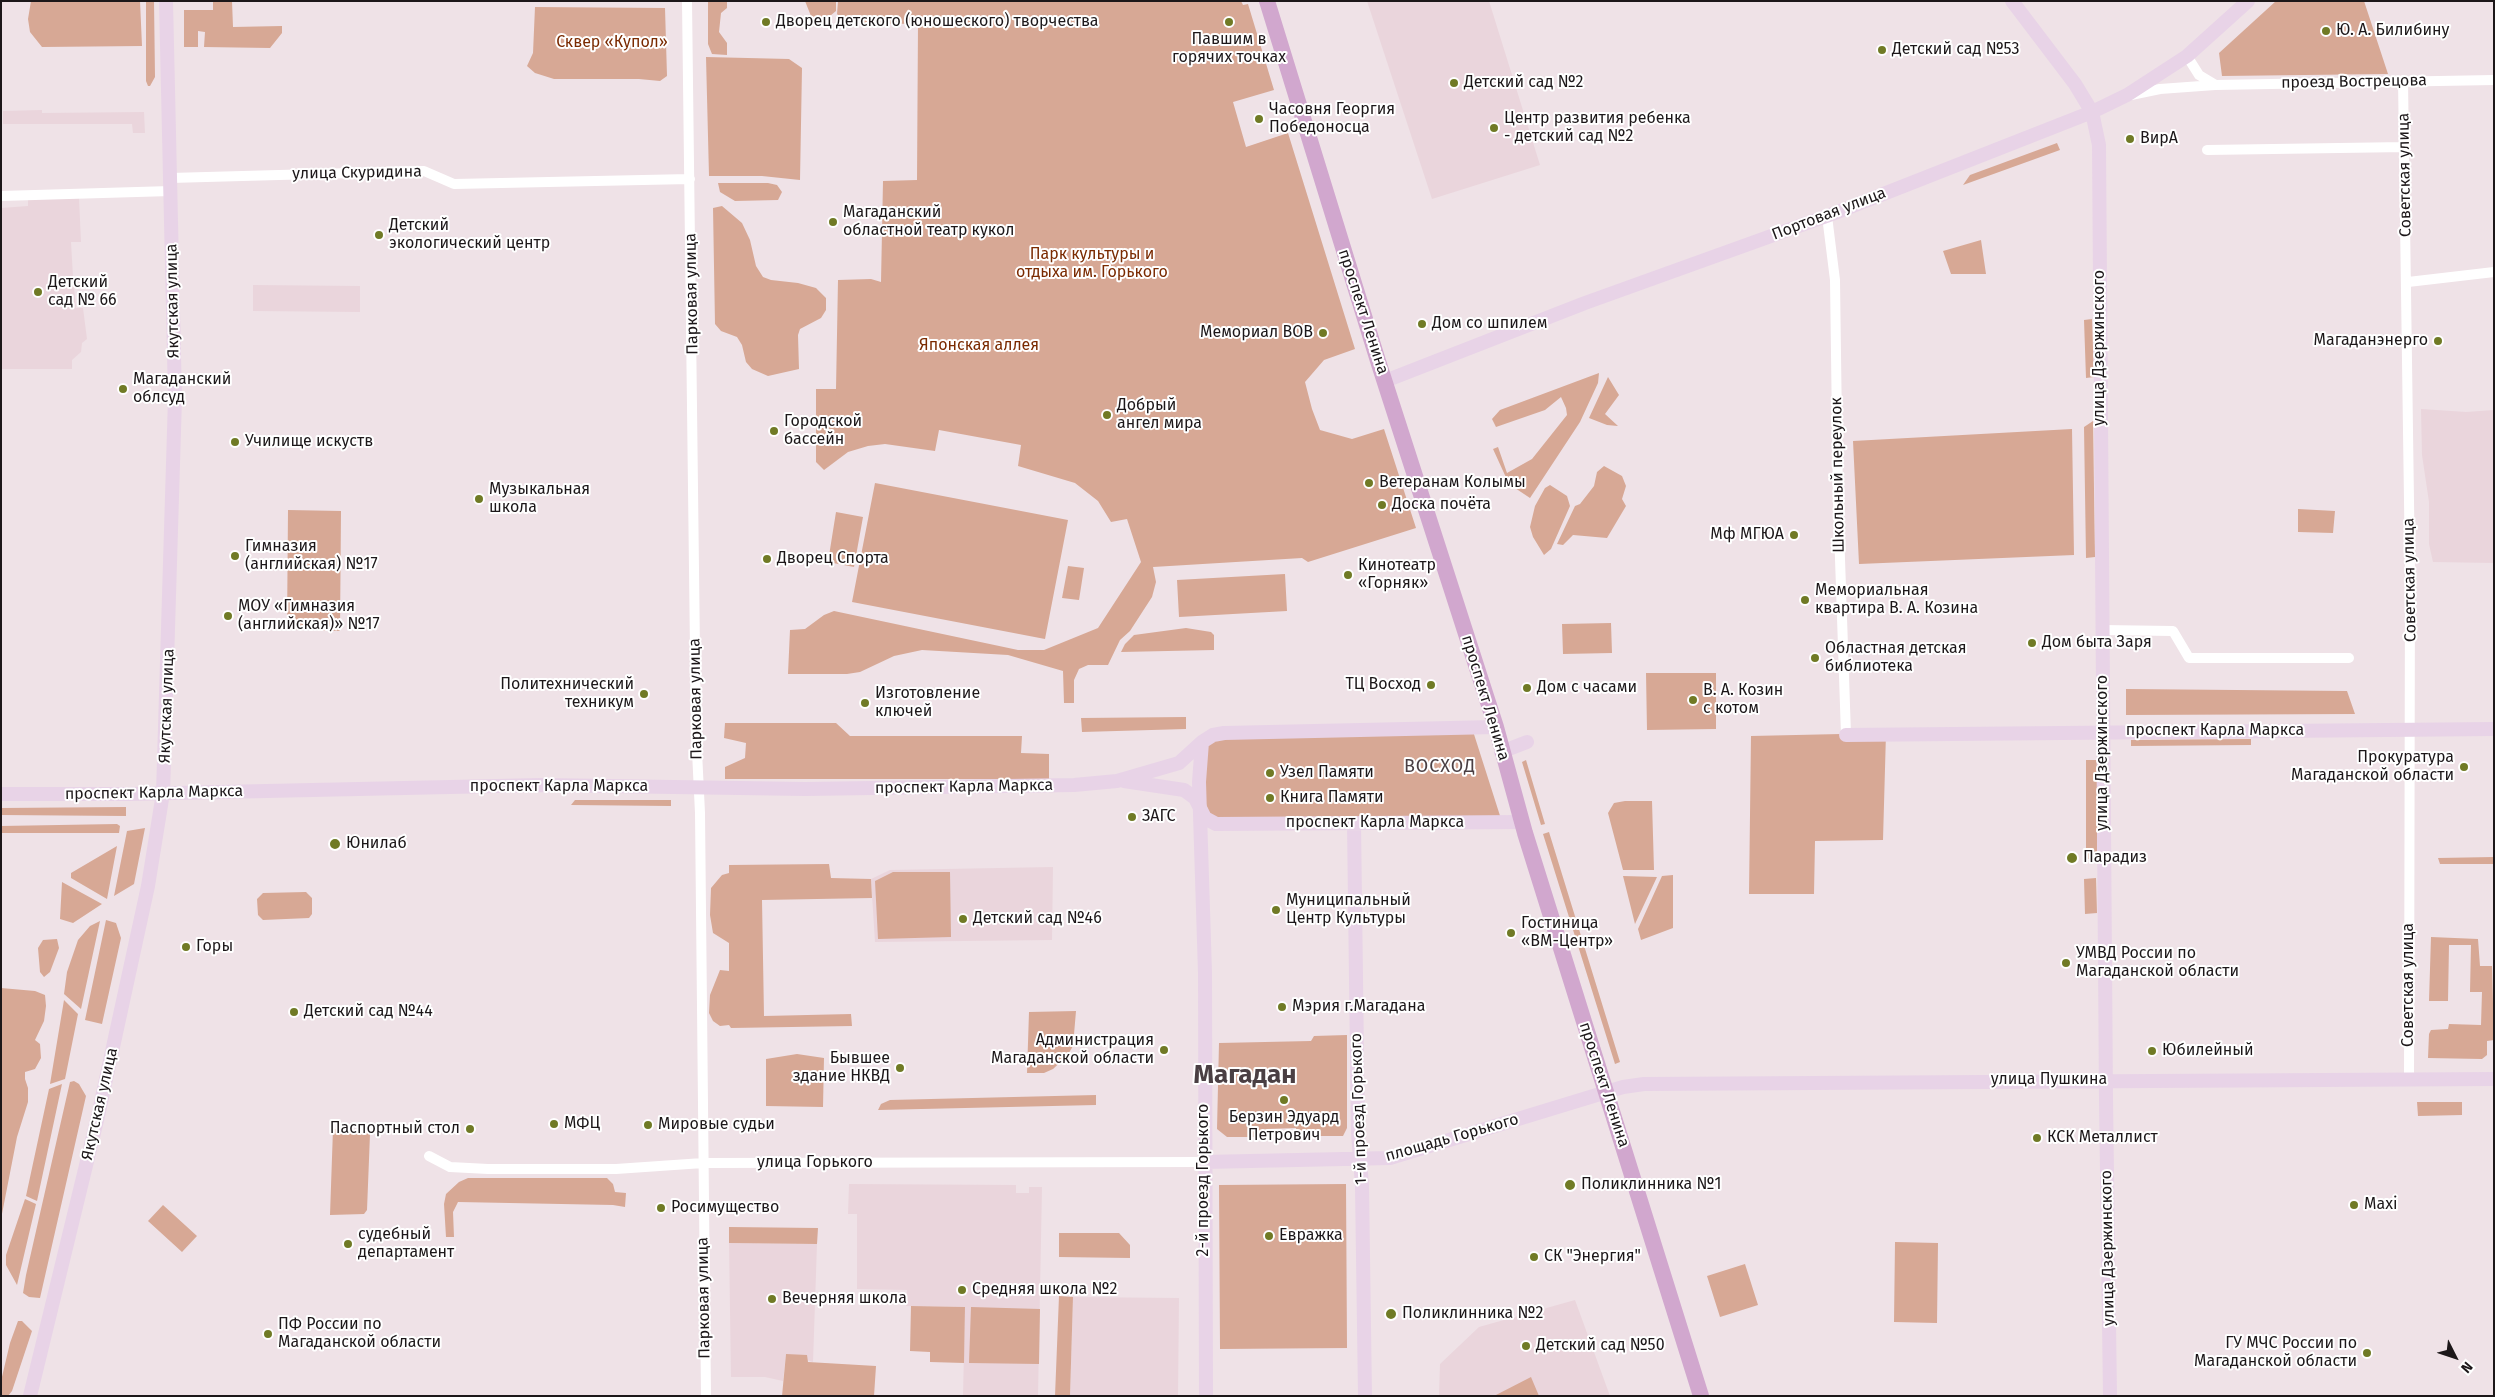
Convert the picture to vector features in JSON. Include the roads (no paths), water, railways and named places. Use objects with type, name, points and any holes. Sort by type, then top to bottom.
[{"type":"main road","name":"проспект Ленина","points":[[1267,1],[1385,381],[1496,727],[1501,752],[1522,822],[1701,1396]]},
{"type":"street","name":"Якутская улица","points":[[30,1396],[98,1116],[148,886],[163,793],[174,467],[175,336],[166,1]]},
{"type":"street","name":"Парковая улица","points":[[687,1],[706,1396]]},
{"type":"street","name":"улица Дзержинского","points":[[2012,1],[2075,84],[2092,112],[2099,145],[2110,1396]]},
{"type":"street","name":"Портовая улица","points":[[1385,381],[1585,302],[1827,216],[2092,112],[2127,95],[2187,56],[2248,1]]},
{"type":"street","points":[[2187,56],[2199,75],[2215,84]]},
{"type":"street","name":"Советская улица","points":[[2403,80],[2408,282],[2409,1080]]},
{"type":"street","name":"проезд Вострецова","points":[[2127,95],[2160,89],[2215,84],[2494,80]]},
{"type":"street","points":[[2207,150],[2404,147]]},
{"type":"street","name":"улица Скуридина","points":[[1,196],[424,171],[434,174],[445,182],[454,184],[690,179]]},
{"type":"street","name":"Школьный переулок","points":[[1827,216],[1835,280],[1838,500],[1846,735]]},
{"type":"street","points":[[2408,282],[2494,272]]},
{"type":"street","points":[[2102,630],[2173,631],[2189,658],[2349,658]]},
{"type":"street","name":"проспект Карла Маркса","points":[[1,794],[163,793],[542,785],[806,789],[1074,785],[1117,780],[1179,763],[1202,742],[1213,735],[1496,727]]},
{"type":"street","name":"проспект Карла Маркса","points":[[1846,735],[2103,731],[2494,729]]},
{"type":"street","points":[[1201,814],[1200,750],[1202,742]]},
{"type":"street","points":[[1501,752],[1527,742]]},
{"type":"street","name":"проспект Карла Маркса","points":[[1117,780],[1184,790],[1195,798],[1201,814],[1208,821],[1216,824],[1522,822]]},
{"type":"street","name":"2-й проезд Горького","points":[[1201,814],[1205,973],[1206,1396]]},
{"type":"street","name":"1-й проезд Горького","points":[[1354,823],[1358,1133],[1365,1396]]},
{"type":"street","name":"улица Пушкина","points":[[1606,1093],[1644,1084],[2494,1079]]},
{"type":"street","name":"площадь Горького","points":[[1204,1162],[1360,1160],[1398,1156],[1606,1093]]},
{"type":"street","name":"улица Горького","points":[[429,1156],[450,1167],[488,1169],[616,1169],[704,1163],[1204,1162]]},
{"type":"place","name":"Дворец детского (юношеского) творчества","points":[[766,22]]},
{"type":"place","name":"Павшим в горячих точках","points":[[1229,22]]},
{"type":"place","name":"Ю. А. Билибину","points":[[2326,31]]},
{"type":"place","name":"Детский сад №53","points":[[1882,50]]},
{"type":"place","name":"Детский сад №2","points":[[1454,83]]},
{"type":"place","name":"Часовня Георгия Победоносца","points":[[1259,119]]},
{"type":"place","name":"Центр развития ребенка - детский сад №2","points":[[1494,128]]},
{"type":"place","name":"ВирА","points":[[2130,139]]},
{"type":"place","name":"Магаданский областной театр кукол","points":[[833,222]]},
{"type":"place","name":"Детский экологический центр","points":[[379,235]]},
{"type":"place","name":"Детский сад № 66","points":[[38,292]]},
{"type":"place","name":"Дом со шпилем","points":[[1422,324]]},
{"type":"place","name":"Мемориал ВОВ","points":[[1323,333]]},
{"type":"place","name":"Магаданэнерго","points":[[2438,341]]},
{"type":"place","name":"Магаданский облсуд","points":[[123,389]]},
{"type":"place","name":"Добрый ангел мира","points":[[1107,415]]},
{"type":"place","name":"Городской бассейн","points":[[774,431]]},
{"type":"place","name":"Училище искуств","points":[[235,442]]},
{"type":"place","name":"Ветеранам Колымы","points":[[1369,483]]},
{"type":"place","name":"Музыкальная школа","points":[[479,499]]},
{"type":"place","name":"Доска почёта","points":[[1382,505]]},
{"type":"place","name":"Мф МГЮА","points":[[1794,535]]},
{"type":"place","name":"Гимназия (английская) №17","points":[[235,556]]},
{"type":"place","name":"Дворец Спорта","points":[[767,559]]},
{"type":"place","name":"Кинотеатр «Горняк»","points":[[1348,575]]},
{"type":"place","name":"Мемориальная квартира В. А. Козина","points":[[1805,600]]},
{"type":"place","name":"МОУ «Гимназия (английская)» №17","points":[[228,616]]},
{"type":"place","name":"Дом быта Заря","points":[[2032,643]]},
{"type":"place","name":"Областная детская библиотека","points":[[1815,658]]},
{"type":"place","name":"ТЦ Восход","points":[[1431,685]]},
{"type":"place","name":"Дом с часами","points":[[1527,688]]},
{"type":"place","name":"Политехнический техникум","points":[[644,694]]},
{"type":"place","name":"В. А. Козин с котом","points":[[1693,700]]},
{"type":"place","name":"Изготовление ключей","points":[[865,703]]},
{"type":"place","name":"Прокуратура Магаданской области","points":[[2464,767]]},
{"type":"place","name":"Узел Памяти","points":[[1270,773]]},
{"type":"place","name":"Книга Памяти","points":[[1270,798]]},
{"type":"place","name":"ЗАГС","points":[[1132,817]]},
{"type":"place","name":"Юнилаб","points":[[335,844]]},
{"type":"place","name":"Парадиз","points":[[2072,858]]},
{"type":"place","name":"Муниципальный Центр Культуры","points":[[1276,910]]},
{"type":"place","name":"Детский сад №46","points":[[963,919]]},
{"type":"place","name":"Гостиница «ВМ-Центр»","points":[[1511,933]]},
{"type":"place","name":"Горы","points":[[186,947]]},
{"type":"place","name":"УМВД России по Магаданской области","points":[[2066,963]]},
{"type":"place","name":"Мэрия г.Магадана","points":[[1282,1007]]},
{"type":"place","name":"Детский сад №44","points":[[294,1012]]},
{"type":"place","name":"Администрация Магаданской области","points":[[1164,1050]]},
{"type":"place","name":"Юбилейный","points":[[2152,1051]]},
{"type":"place","name":"Бывшее здание НКВД","points":[[900,1068]]},
{"type":"place","name":"Берзин Эдуард Петрович","points":[[1284,1100]]},
{"type":"place","name":"МФЦ","points":[[554,1124]]},
{"type":"place","name":"Мировые судьи","points":[[648,1125]]},
{"type":"place","name":"Паспортный стол","points":[[470,1129]]},
{"type":"place","name":"КСК Металлист","points":[[2037,1138]]},
{"type":"place","name":"Поликлинника №1","points":[[1570,1185]]},
{"type":"place","name":"Maxi","points":[[2354,1205]]},
{"type":"place","name":"Росимущество","points":[[661,1208]]},
{"type":"place","name":"Евражка","points":[[1269,1236]]},
{"type":"place","name":"судебный департамент","points":[[348,1244]]},
{"type":"place","name":"СК \"Энергия\"","points":[[1534,1257]]},
{"type":"place","name":"Средняя школа №2","points":[[962,1290]]},
{"type":"place","name":"Вечерняя школа","points":[[772,1299]]},
{"type":"place","name":"Поликлинника №2","points":[[1391,1314]]},
{"type":"place","name":"ПФ России по Магаданской области","points":[[268,1334]]},
{"type":"place","name":"Детский сад №50","points":[[1526,1346]]},
{"type":"place","name":"ГУ МЧС России по Магаданской области","points":[[2367,1353]]},
{"type":"district","name":"ВОСХОД","points":[[1440,767]]},
{"type":"district","name":"Магадан","points":[[1245,1076]]},
{"type":"park label","name":"Сквер «Купол»","points":[[612,43]]},
{"type":"park label","name":"Парк культуры и отдыха им. Горького","points":[[1092,264]]},
{"type":"park label","name":"Японская аллея","points":[[979,346]]}]
